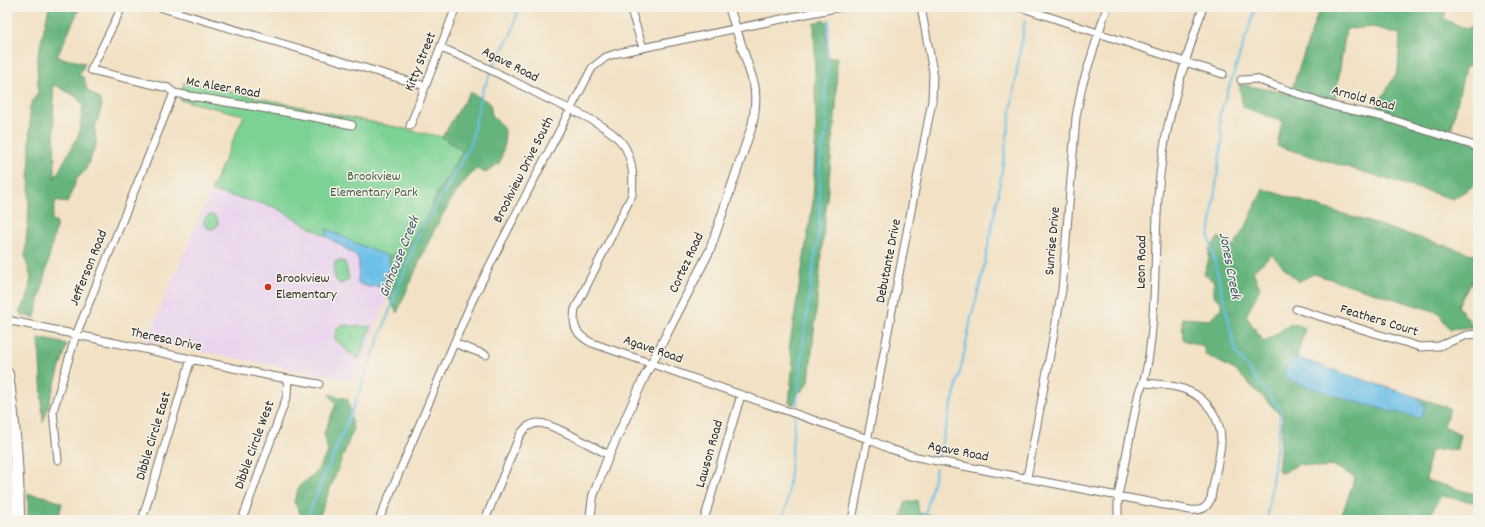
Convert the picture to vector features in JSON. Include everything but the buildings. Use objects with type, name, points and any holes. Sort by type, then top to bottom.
[{"type":"highway","points":[[7,374],[14,425],[18,482],[18,520]]},
{"type":"street","name":"Mc Aleer Road","points":[[122,7],[91,70],[168,88],[174,93],[245,106],[298,113],[352,125]]},
{"type":"street","points":[[159,7],[424,86]]},
{"type":"street","name":"Kitty Street","points":[[410,126],[424,86],[441,48],[456,7]]},
{"type":"street","points":[[630,7],[643,48]]},
{"type":"street","name":"Cortez Road","points":[[590,520],[593,496],[609,455],[644,378],[653,364],[710,250],[752,126],[756,110],[754,84],[729,7]]},
{"type":"street","name":"Brookview Drive South","points":[[379,520],[472,301],[592,68],[606,57],[840,7]]},
{"type":"street","name":"Debutante Drive","points":[[852,520],[933,95],[933,72],[921,7]]},
{"type":"street","points":[[1020,7],[1223,74]]},
{"type":"street","name":"Sunrise Drive","points":[[1027,478],[1062,290],[1076,117],[1082,86],[1107,7]]},
{"type":"street","name":"Leon Road","points":[[1118,520],[1118,496],[1139,392],[1144,383],[1154,310],[1156,229],[1160,175],[1169,117],[1203,7]]},
{"type":"street","name":"Agave Road","points":[[441,48],[481,64],[603,127],[624,147],[632,166],[634,180],[632,195],[575,309],[573,318],[576,330],[582,338],[592,344],[868,439],[890,449],[917,457],[1199,511],[1208,505],[1220,454],[1220,429],[1217,418],[1210,407],[1202,399],[1185,389],[1144,383]]},
{"type":"street","name":"Arnold Road","points":[[1242,80],[1256,79],[1333,106],[1384,117],[1478,147]]},
{"type":"street","name":"Jefferson Road","points":[[58,460],[53,411],[76,335],[174,93]]},
{"type":"street","name":"Feathers Court","points":[[1296,309],[1420,347],[1439,346],[1467,335],[1478,334]]},
{"type":"street","name":"Theresa Drive","points":[[7,320],[190,359],[319,384]]},
{"type":"street","points":[[454,342],[486,355]]},
{"type":"street","name":"Dibble Circle East","points":[[142,520],[190,359]]},
{"type":"street","name":"Dibble Circle West","points":[[242,520],[287,396],[288,379]]},
{"type":"street","name":"Lawson Road","points":[[704,520],[741,395]]},
{"type":"street","points":[[485,520],[519,437],[527,427],[538,423],[544,424],[609,455]]},
{"type":"shaded area","name":"Brookview Elementary","points":[[211,191],[275,207],[356,255],[359,261],[358,283],[369,287],[382,286],[388,296],[356,381],[146,341]]},
{"type":"green space","points":[[49,7],[80,7],[57,57],[85,63],[79,75],[84,78],[87,90],[100,99],[102,105],[95,128],[96,145],[85,171],[77,179],[67,203],[56,200],[52,219],[57,223],[35,318],[22,315],[19,312],[27,299],[31,278],[25,257],[29,206],[30,106],[38,92],[37,60]],"holes":[[[53,84],[75,96],[83,105],[79,134],[55,178]]]},
{"type":"green space","points":[[1320,7],[1444,7],[1446,8],[1444,19],[1467,29],[1478,22],[1478,61],[1465,68],[1450,135],[1478,144],[1478,183],[1453,199],[1277,146],[1282,121],[1243,107],[1239,84],[1290,94]],"holes":[[[1373,27],[1400,34],[1398,70],[1376,108],[1335,101],[1346,29]]]},
{"type":"green space","points":[[823,20],[827,22],[826,57],[837,57],[836,108],[809,382],[802,391],[797,393],[794,404],[792,405],[789,403],[793,361],[789,349],[813,202],[816,124],[814,23]]},
{"type":"green space","name":"Brookview Elementary Park","points":[[184,82],[442,137],[463,151],[438,192],[427,217],[403,251],[388,256],[355,243],[327,229],[327,237],[275,207],[211,191],[244,115],[180,100]]},
{"type":"green space","points":[[470,92],[490,103],[492,116],[499,122],[505,131],[504,147],[500,162],[486,173],[476,169],[451,201],[431,237],[397,313],[382,286],[390,266],[388,256],[403,251],[427,217],[438,192],[463,151],[442,137]]},
{"type":"green space","points":[[1263,189],[1478,256],[1478,284],[1471,282],[1458,306],[1474,327],[1450,329],[1437,312],[1314,274],[1298,282],[1272,255],[1253,271],[1260,288],[1246,316],[1264,342],[1292,323],[1305,328],[1297,358],[1288,365],[1425,406],[1416,397],[1450,408],[1444,426],[1460,434],[1457,449],[1430,451],[1426,480],[1478,495],[1478,503],[1441,496],[1433,509],[1432,520],[1340,520],[1355,477],[1332,465],[1322,468],[1299,464],[1282,473],[1278,470],[1283,417],[1235,370],[1206,355],[1203,346],[1183,340],[1182,318],[1210,320],[1221,308],[1221,301],[1214,296],[1214,282],[1204,274],[1209,259],[1209,249],[1219,237],[1234,246],[1247,224]]},
{"type":"green space","points":[[208,215],[214,215],[218,219],[218,225],[214,229],[208,229],[204,225],[204,219]]},
{"type":"green space","points":[[339,260],[345,262],[349,279],[342,284],[337,281],[334,275],[335,262]]},
{"type":"green space","points":[[345,325],[371,327],[359,359],[348,352],[335,339],[337,330]]},
{"type":"green space","points":[[39,338],[67,344],[43,423]]},
{"type":"green space","points":[[329,394],[348,399],[353,430],[318,520],[299,520],[301,515],[294,502],[299,486],[315,474],[328,452],[324,433],[336,404]]},
{"type":"green space","points":[[28,494],[43,496],[62,503],[58,520],[28,520]]},
{"type":"green space","points":[[917,500],[919,513],[931,515],[930,520],[901,520],[905,503]]},
{"type":"water","points":[[326,229],[355,243],[388,256],[390,266],[382,286],[369,287],[358,283],[359,261],[356,255],[327,237]]},
{"type":"water","points":[[1297,358],[1416,397],[1425,406],[1422,416],[1419,418],[1348,400],[1289,380],[1284,374],[1288,365]]},
{"type":"waterway","name":"Ginhouse Creek","points":[[492,68],[512,32],[519,7]]},
{"type":"waterway","name":"Jones Creek","points":[[1256,7],[1219,117],[1222,139],[1209,237],[1236,353],[1281,411],[1268,514],[1269,520]]},
{"type":"waterway","points":[[796,411],[807,312],[819,228],[820,161],[827,126],[825,104],[829,19]]},
{"type":"waterway","points":[[938,458],[982,277],[998,196],[1025,20]]},
{"type":"waterway","name":"Ginhouse Creek","points":[[306,520],[361,389],[421,228],[432,213],[471,142],[482,92],[491,72]]},
{"type":"waterway","points":[[782,520],[787,504],[795,415]]},
{"type":"waterway","points":[[924,520],[936,469]]},
{"type":"place","name":"Brookview Elementary","points":[[268,287]]}]
